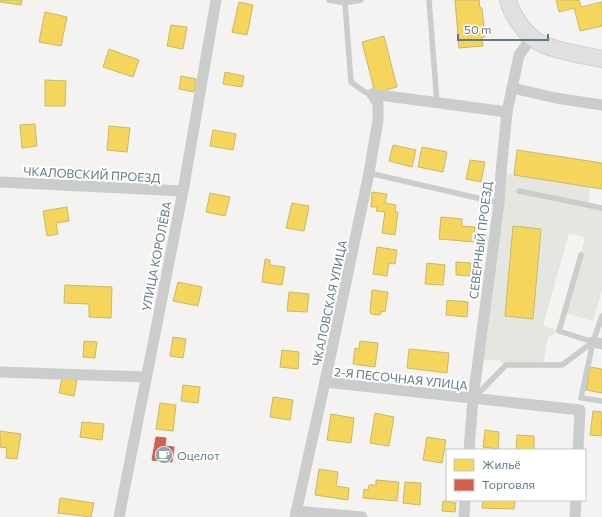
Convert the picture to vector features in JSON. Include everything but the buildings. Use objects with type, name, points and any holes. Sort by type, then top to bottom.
[{"type":"main road","points":[[508,0],[517,20],[526,32],[542,45],[602,59]]},
{"type":"street","name":"УЛИЦА КОРОЛЁВА","points":[[119,517],[183,191],[216,0]]},
{"type":"street","name":"СЕВЕРНЫЙ ПРОЕЗД","points":[[469,449],[473,399],[498,204],[507,112],[519,55],[532,37]]},
{"type":"street","points":[[512,88],[556,98],[602,104]]},
{"type":"street","points":[[372,94],[507,112]]},
{"type":"street","name":"ЧКАЛОВСКАЯ УЛИЦА","points":[[296,514],[369,173],[378,120],[378,104],[372,94]]},
{"type":"street","name":"ЧКАЛОВСКИЙ ПРОЕЗД","points":[[0,182],[183,191]]},
{"type":"street","points":[[0,372],[146,377]]},
{"type":"street","name":"2-Я ПЕСОЧНАЯ УЛИЦА","points":[[325,382],[580,410],[578,449]]},
{"type":"street","points":[[464,517],[465,501]]},
{"type":"street","points":[[575,517],[576,501]]},
{"type":"street","points":[[296,514],[362,517]]},
{"type":"lane","points":[[329,0],[345,3],[361,0]]},
{"type":"lane","points":[[429,0],[437,103]]},
{"type":"lane","points":[[345,3],[351,82],[365,92],[372,94]]},
{"type":"lane","points":[[369,173],[498,204]]},
{"type":"lane","points":[[519,191],[602,208]]},
{"type":"lane","points":[[581,255],[559,331],[598,343]]},
{"type":"lane","points":[[602,316],[598,343],[582,398],[602,401]]},
{"type":"lane","points":[[473,399],[506,365],[562,365],[598,343]]},
{"type":"shaded area","points":[[501,172],[590,187],[588,205],[602,208],[602,290],[593,321],[564,313],[585,238],[569,233],[543,326],[559,331],[548,337],[543,365],[506,365],[499,361],[478,359]],"holes":[[[513,226],[541,229],[533,319],[505,316]]]},
{"type":"place","name":"Оцелот","points":[[164,455]]}]
